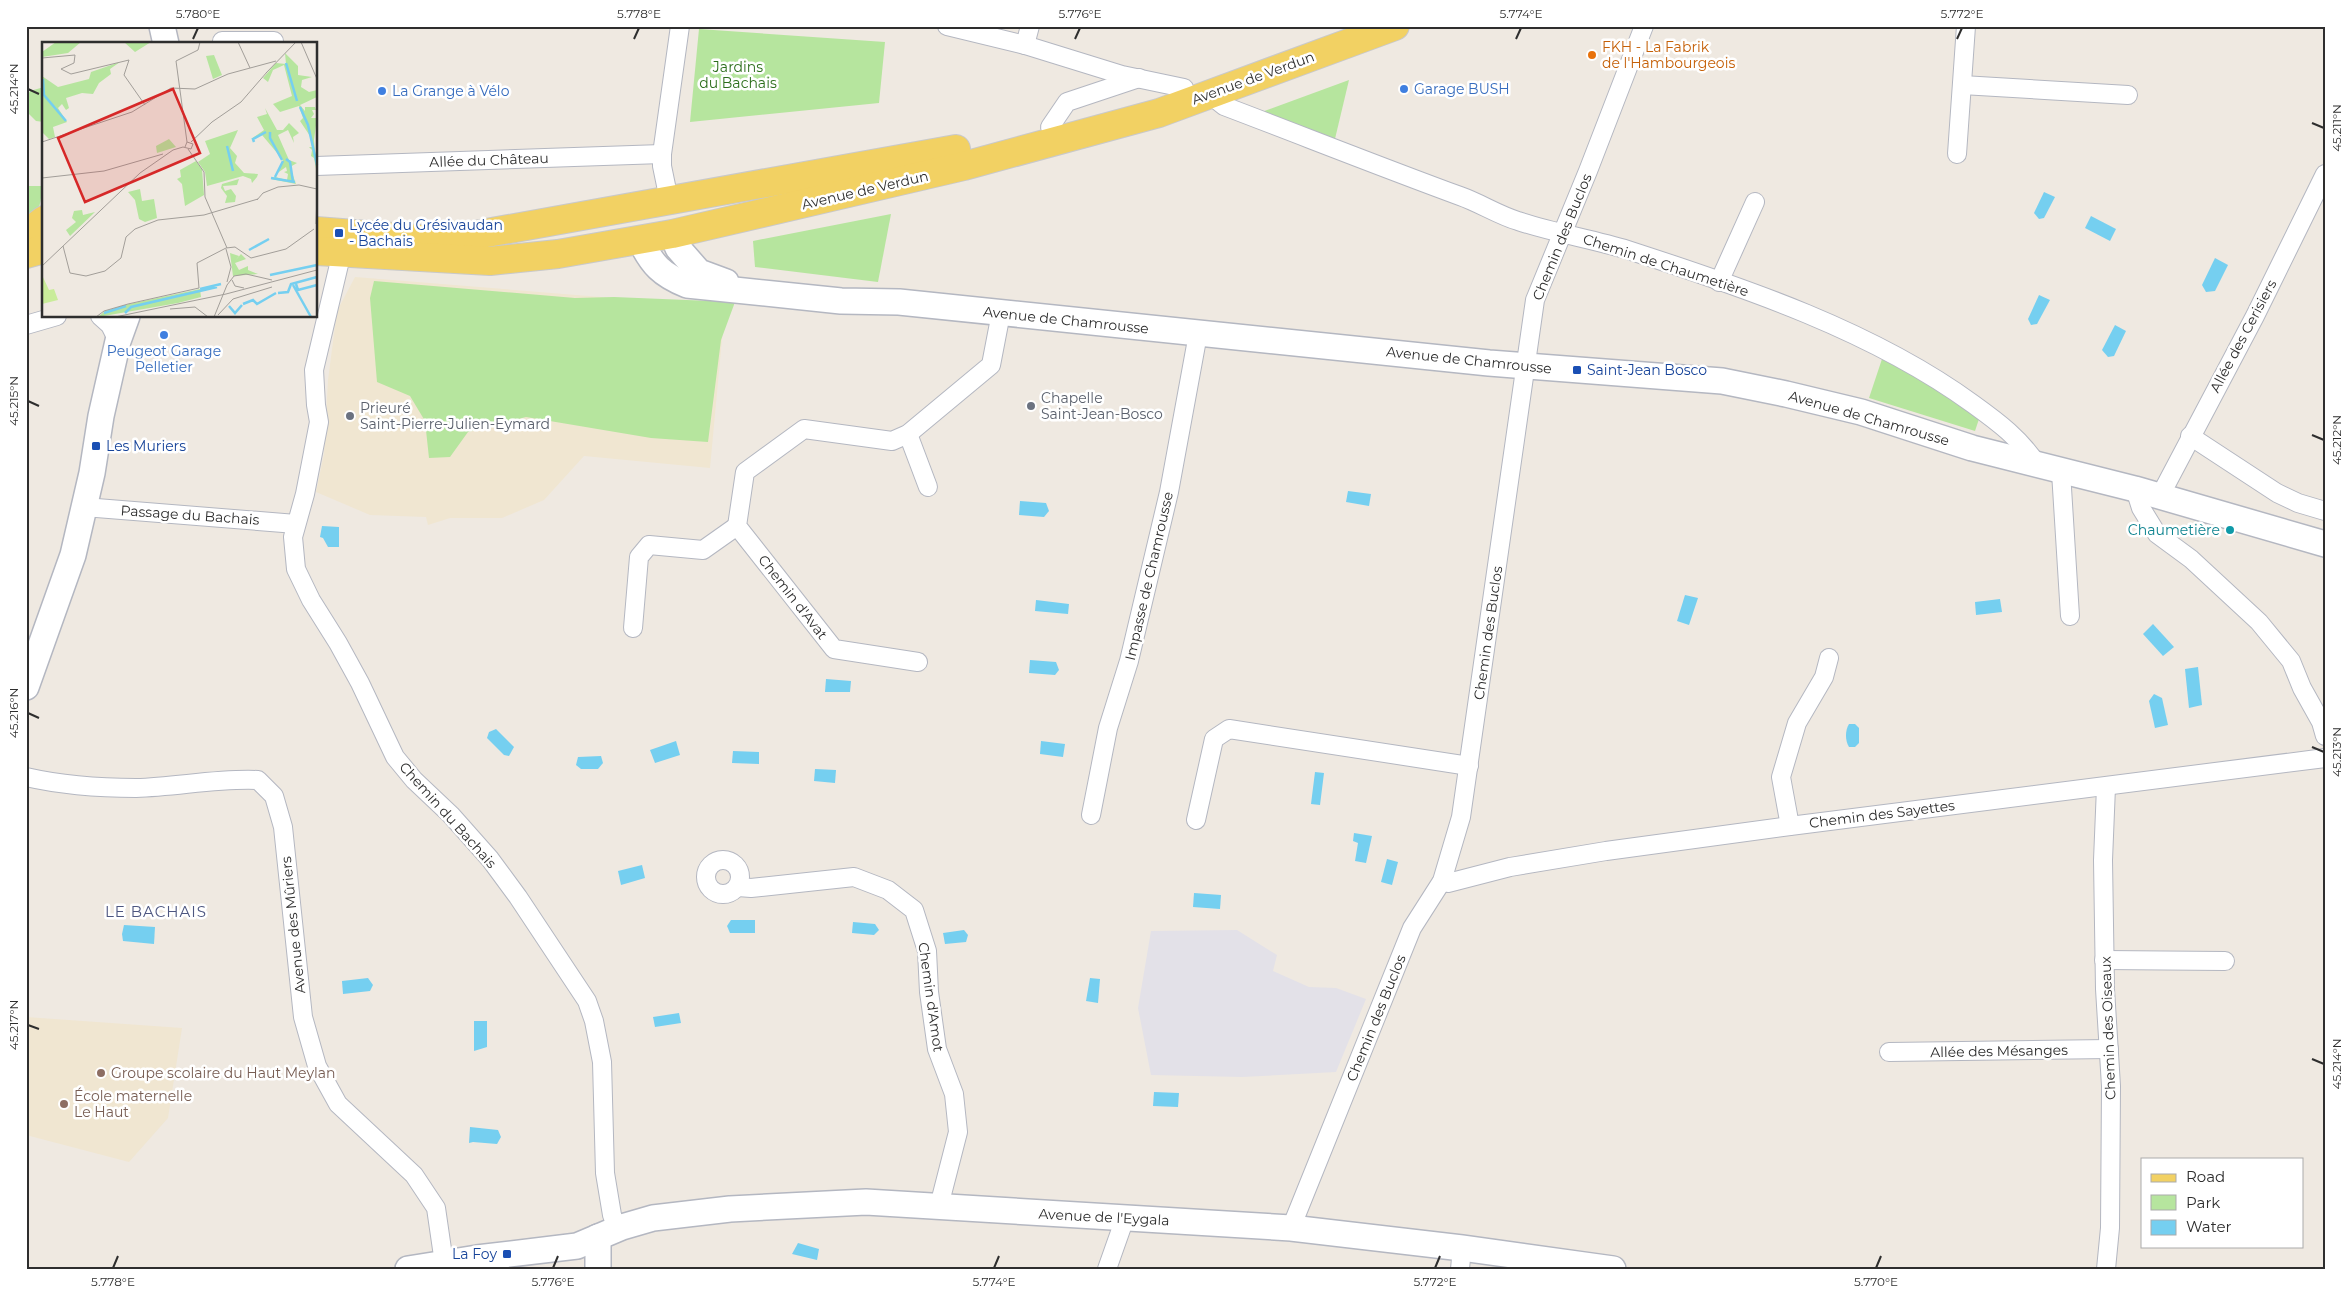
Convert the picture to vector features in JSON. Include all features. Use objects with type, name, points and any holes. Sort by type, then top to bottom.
[{"type":"main road","name":"Avenue de Verdun","points":[[329,252],[490,261],[558,254],[672,234],[964,166],[1159,113],[1197,91],[1300,44],[1355,26]]},
{"type":"main road","name":"Avenue de Verdun","points":[[318,231],[418,239],[453,239],[924,156],[1050,128],[1197,91],[1395,26]]},
{"type":"main road","points":[[658,202],[672,234]]},
{"type":"main road","points":[[640,240],[658,202]]},
{"type":"main road","points":[[26,234],[42,222]]},
{"type":"main road","points":[[26,254],[42,250]]},
{"type":"street","points":[[160,42],[162,26]]},
{"type":"street","points":[[162,26],[166,42]]},
{"type":"street","points":[[658,202],[680,26]]},
{"type":"street","name":"Chemin de Chaumetière","points":[[946,26],[1025,45],[1122,75],[1197,91],[1224,106],[1255,119],[1474,201],[1517,221],[1628,250],[1791,307],[1859,337],[1914,365],[1958,393],[2001,424],[2049,469]]},
{"type":"street","points":[[1025,45],[1030,26]]},
{"type":"street","name":"Chemin des Buclos","points":[[1291,1228],[1412,928],[1442,881],[1461,817],[1535,300],[1588,171],[1644,26]]},
{"type":"street","points":[[1957,154],[1966,26]]},
{"type":"street","points":[[222,42],[274,41]]},
{"type":"street","points":[[1050,128],[1067,102],[1140,78]]},
{"type":"street","points":[[1962,85],[2128,95]]},
{"type":"street","name":"Allée du Château","points":[[318,166],[662,160]]},
{"type":"street","name":"Allée des Cerisiers","points":[[2160,496],[2254,316],[2325,174]]},
{"type":"street","points":[[1719,282],[1756,202]]},
{"type":"street","name":"Avenue de Chamrousse","points":[[672,234],[678,248],[699,272],[744,290]]},
{"type":"street","name":"Avenue de Chamrousse","points":[[640,240],[649,258],[666,277],[687,286],[744,290],[841,301],[899,302],[1198,334],[1527,366],[1722,381],[1861,412],[1944,440],[2049,469],[2135,489],[2325,544]]},
{"type":"street","name":"Chemin du Bachais","points":[[329,252],[314,370],[319,422],[305,494],[293,537],[296,569],[311,600],[351,667],[395,758],[414,780],[451,815],[490,859],[518,897],[586,1001],[594,1021],[602,1062],[607,1233]]},
{"type":"street","points":[[633,628],[639,557],[649,545],[703,550],[737,526],[745,472],[804,428],[892,441],[908,434],[991,365],[1001,313]]},
{"type":"street","points":[[26,325],[50,318]]},
{"type":"street","points":[[102,318],[110,325],[118,341]]},
{"type":"street","points":[[118,318],[118,341]]},
{"type":"street","points":[[26,687],[73,554],[118,341],[126,318]]},
{"type":"street","name":"Impasse de Chamrousse","points":[[1092,815],[1108,728],[1129,661],[1169,492],[1198,334]]},
{"type":"street","points":[[908,434],[928,487]]},
{"type":"street","points":[[2190,436],[2277,493],[2298,503],[2325,511]]},
{"type":"street","points":[[2049,469],[2070,616]]},
{"type":"street","points":[[2135,489],[2141,508],[2156,534],[2191,560],[2252,615],[2291,661],[2302,688],[2321,722],[2325,736]]},
{"type":"street","name":"Passage du Bachais","points":[[84,507],[296,524]]},
{"type":"street","name":"Chemin d'Avat","points":[[737,526],[834,649],[918,662]]},
{"type":"street","points":[[1790,826],[1781,777],[1797,723],[1824,677],[1829,658]]},
{"type":"street","points":[[1196,820],[1214,739],[1229,729],[1468,766]]},
{"type":"street","name":"Chemin des Sayettes","points":[[1442,881],[1448,883],[1510,867],[1606,851],[2325,758]]},
{"type":"street","name":"Avenue des Mûriers","points":[[26,777],[53,783],[137,788],[231,779],[258,780],[274,796],[283,827],[303,1017],[317,1066],[338,1104],[414,1175],[436,1208],[444,1263]]},
{"type":"street","name":"Chemin des Oiseaux","points":[[2106,787],[2103,860],[2104,960],[2111,1086],[2110,1228],[2106,1269]]},
{"type":"street","name":"Chemin d'Amot","points":[[738,887],[751,888],[854,877],[888,890],[914,910],[927,951],[929,992],[937,1049],[954,1094],[958,1132],[939,1206]]},
{"type":"street","points":[[2104,960],[2225,961]]},
{"type":"street","name":"Allée des Mésanges","points":[[1889,1052],[2109,1049]]},
{"type":"street","name":"Avenue de l'Eygala","points":[[408,1269],[444,1263],[508,1261],[577,1246],[607,1233],[653,1218],[730,1209],[866,1202],[1291,1228],[1461,1258],[1613,1269]]},
{"type":"street","points":[[1107,1269],[1125,1218]]},
{"type":"street","points":[[598,1269],[607,1233]]},
{"type":"shaded area","points":[[355,277],[725,307],[710,468],[584,456],[544,500],[502,518],[450,518],[428,525],[426,517],[370,515],[316,492],[324,454],[328,380],[337,311]]},
{"type":"shaded area","points":[[1237,930],[1277,955],[1273,971],[1309,987],[1336,988],[1366,999],[1336,1072],[1242,1077],[1151,1075],[1138,1008],[1151,931]]},
{"type":"shaded area","name":"Groupe scolaire du Haut Meylan","points":[[26,1017],[182,1028],[168,1118],[129,1162],[26,1135]]},
{"type":"green space","name":"Jardins du Bachais","points":[[699,29],[885,42],[879,103],[690,122]]},
{"type":"green space","points":[[1349,80],[1334,143],[1256,114]]},
{"type":"green space","points":[[42,88],[42,122],[36,121],[28,113],[26,98],[30,91]]},
{"type":"green space","points":[[26,186],[42,186],[37,212],[26,224]]},
{"type":"green space","points":[[891,214],[878,282],[755,267],[753,241]]},
{"type":"green space","points":[[374,281],[575,298],[614,297],[735,302],[721,340],[708,442],[651,438],[526,417],[468,432],[450,457],[429,458],[425,421],[410,396],[377,382],[370,298]]},
{"type":"green space","points":[[1882,359],[1945,393],[1979,419],[1975,431],[1869,398]]},
{"type":"water","points":[[2044,192],[2055,197],[2044,218],[2039,219],[2034,213]]},
{"type":"water","points":[[2091,216],[2116,229],[2110,241],[2085,228]]},
{"type":"water","points":[[2215,258],[2228,265],[2215,291],[2206,292],[2202,285]]},
{"type":"water","points":[[2039,295],[2050,300],[2037,324],[2031,325],[2028,319]]},
{"type":"water","points":[[2115,325],[2126,331],[2114,356],[2108,357],[2102,350]]},
{"type":"water","points":[[1348,491],[1371,494],[1369,506],[1346,502]]},
{"type":"water","points":[[1020,501],[1046,503],[1049,511],[1044,517],[1019,515]]},
{"type":"water","points":[[322,526],[339,527],[339,547],[328,547],[323,538],[320,537]]},
{"type":"water","points":[[1685,595],[1698,598],[1689,625],[1677,621]]},
{"type":"water","points":[[2000,599],[2002,612],[1976,615],[1975,602]]},
{"type":"water","points":[[1036,600],[1069,604],[1068,614],[1035,611]]},
{"type":"water","points":[[2153,624],[2174,647],[2163,656],[2143,634]]},
{"type":"water","points":[[1030,660],[1056,662],[1059,670],[1055,675],[1029,673]]},
{"type":"water","points":[[2198,667],[2202,705],[2189,708],[2185,669]]},
{"type":"water","points":[[826,679],[851,681],[850,692],[825,692]]},
{"type":"water","points":[[2154,694],[2162,698],[2168,725],[2155,728],[2149,701]]},
{"type":"water","points":[[1849,724],[1855,724],[1859,728],[1859,743],[1855,747],[1849,747],[1846,739]]},
{"type":"water","points":[[496,729],[514,747],[509,756],[504,755],[487,738],[489,732]]},
{"type":"water","points":[[676,741],[680,755],[655,763],[650,750]]},
{"type":"water","points":[[1041,741],[1065,744],[1063,757],[1040,754]]},
{"type":"water","points":[[733,751],[759,752],[759,764],[732,763]]},
{"type":"water","points":[[601,756],[603,763],[598,769],[581,769],[576,765],[578,757]]},
{"type":"water","points":[[815,769],[836,770],[835,783],[814,781]]},
{"type":"water","points":[[1315,772],[1324,773],[1320,805],[1311,804]]},
{"type":"water","points":[[1354,833],[1372,836],[1366,863],[1355,861],[1358,843],[1353,841]]},
{"type":"water","points":[[1387,859],[1398,862],[1392,885],[1381,882]]},
{"type":"water","points":[[642,865],[645,878],[621,885],[618,871]]},
{"type":"water","points":[[1194,893],[1221,895],[1220,909],[1193,907]]},
{"type":"water","points":[[731,920],[755,920],[755,933],[730,933],[727,926]]},
{"type":"water","points":[[853,922],[875,924],[879,930],[874,935],[852,933]]},
{"type":"water","points":[[124,925],[155,927],[154,944],[123,941]]},
{"type":"water","points":[[964,930],[968,935],[966,942],[945,944],[943,933]]},
{"type":"water","points":[[368,978],[373,985],[370,991],[343,994],[342,981]]},
{"type":"water","points":[[1090,978],[1100,979],[1098,1003],[1086,1001]]},
{"type":"water","points":[[679,1013],[681,1023],[655,1027],[653,1017]]},
{"type":"water","points":[[474,1021],[487,1021],[487,1047],[474,1051]]},
{"type":"water","points":[[1154,1092],[1179,1093],[1178,1107],[1153,1106]]},
{"type":"water","points":[[470,1127],[498,1130],[501,1137],[497,1144],[469,1143]]},
{"type":"water","points":[[798,1243],[819,1249],[817,1260],[792,1254]]},
{"type":"place","name":"FKH - La Fabrik de l'Hambourgeois","points":[[1592,55]]},
{"type":"place","name":"Garage BUSH","points":[[1404,89]]},
{"type":"place","name":"La Grange à Vélo","points":[[382,91]]},
{"type":"place","name":"Lycée du Grésivaudan - Bachais","points":[[339,233]]},
{"type":"place","name":"Peugeot Garage Pelletier","points":[[164,335]]},
{"type":"place","name":"Saint-Jean Bosco","points":[[1577,370]]},
{"type":"place","name":"Chapelle Saint-Jean-Bosco","points":[[1031,406]]},
{"type":"place","name":"Prieuré Saint-Pierre-Julien-Eymard","points":[[350,416]]},
{"type":"place","name":"Les Muriers","points":[[96,446]]},
{"type":"place","name":"Chaumetière","points":[[2230,530]]},
{"type":"place","name":"Groupe scolaire du Haut Meylan","points":[[101,1073]]},
{"type":"place","name":"École maternelle Le Haut","points":[[64,1104]]},
{"type":"place","name":"La Foy","points":[[507,1254]]},
{"type":"district","name":"LE BACHAIS","points":[[156,912]]}]
